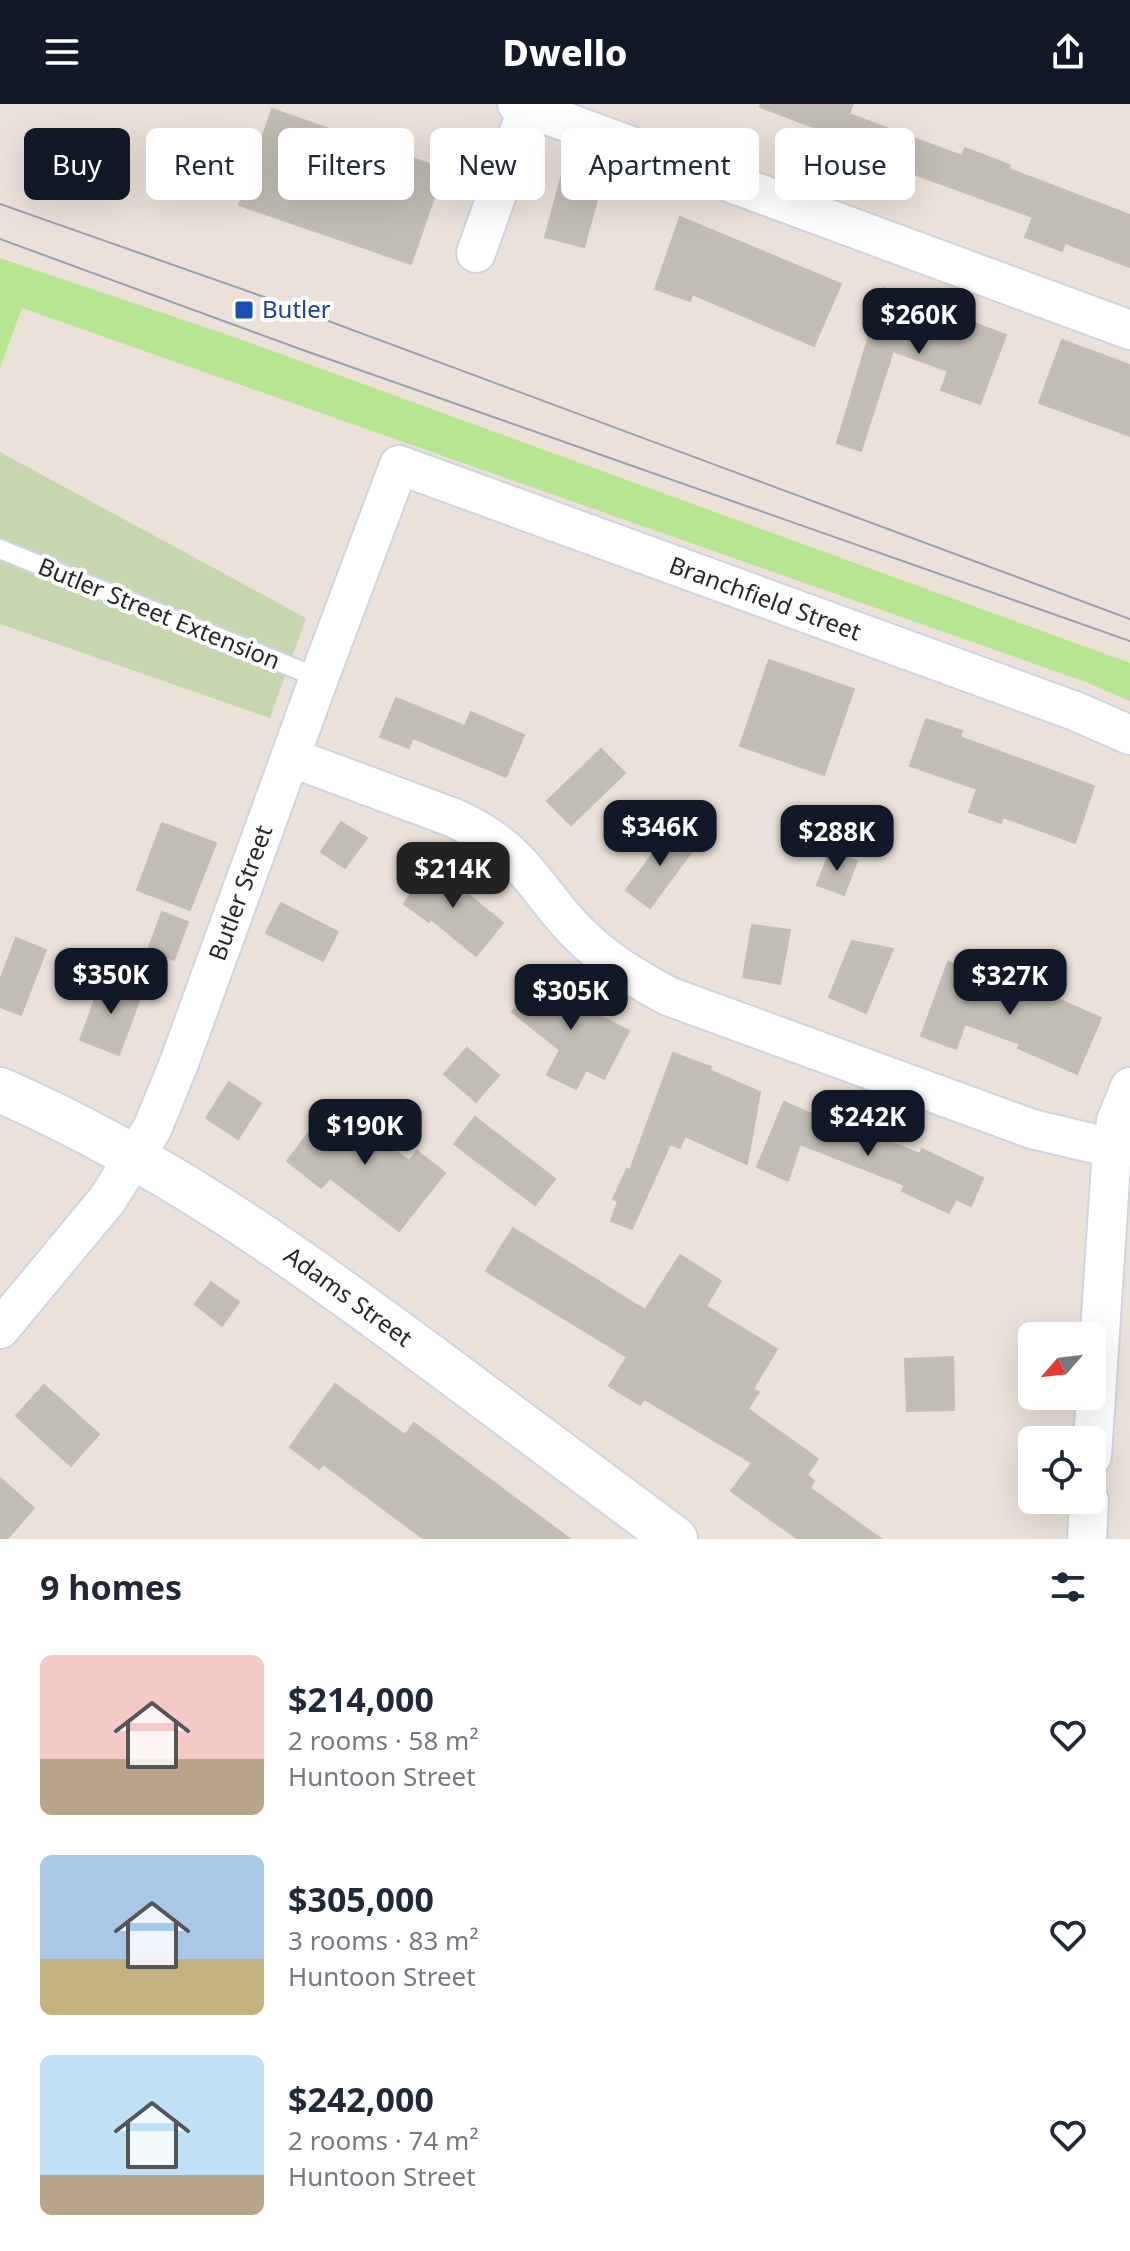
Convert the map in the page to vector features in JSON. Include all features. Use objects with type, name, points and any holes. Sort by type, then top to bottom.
[{"type":"main road","name":"Adams Street","points":[[0,1090],[84,1128],[205,1197],[312,1269],[675,1539]]},
{"type":"street","points":[[476,253],[524,105],[1130,330]]},
{"type":"street","name":"Butler Street","points":[[0,1329],[107,1200],[137,1157],[170,1087],[399,465]]},
{"type":"street","name":"Branchfield Street","points":[[399,465],[1075,711],[1130,735]]},
{"type":"street","points":[[290,757],[454,818],[480,831],[503,848],[569,925],[598,952],[618,968],[668,996],[1032,1129],[1112,1148]]},
{"type":"street","points":[[1094,1426],[1112,1148],[1116,1121],[1130,1087]]},
{"type":"street","points":[[1087,1539],[1088,1514]]},
{"type":"lane","name":"Butler Street Extension","points":[[0,549],[319,678]]},
{"type":"green space","points":[[0,258],[231,336],[1130,663],[1130,701],[1086,682],[22,308],[0,368]]},
{"type":"green space","points":[[0,452],[306,618],[270,718],[0,624]]},
{"type":"building","points":[[761,104],[853,104],[849,114],[887,128],[816,128],[760,107]]},
{"type":"building","points":[[272,109],[326,128],[278,128],[278,200],[414,200],[414,159],[430,164],[430,200],[433,200],[411,264],[239,205],[241,200],[262,200],[262,138]]},
{"type":"building","points":[[915,139],[962,156],[965,148],[1010,165],[1009,169],[1130,215],[1130,267],[1065,243],[1062,251],[1025,237],[1033,217],[915,174]]},
{"type":"building","points":[[561,178],[561,200],[597,200],[584,247],[545,237]]},
{"type":"building","points":[[680,217],[841,284],[814,346],[692,294],[690,301],[655,289]]},
{"type":"building","points":[[883,288],[1006,335],[980,404],[941,390],[948,371],[893,351],[861,451],[837,443]]},
{"type":"building","points":[[1062,340],[1130,365],[1130,436],[1039,403]]},
{"type":"building","points":[[769,660],[854,689],[824,775],[740,746]]},
{"type":"building","points":[[396,698],[465,726],[471,712],[524,735],[506,777],[413,738],[409,748],[380,737]]},
{"type":"building","points":[[926,719],[962,731],[960,737],[1094,786],[1075,843],[1003,817],[1001,823],[969,812],[977,789],[910,766]]},
{"type":"building","points":[[601,749],[625,773],[571,825],[547,801]]},
{"type":"building","points":[[341,822],[367,838],[345,868],[321,852]]},
{"type":"building","points":[[162,823],[216,843],[190,910],[137,890]]},
{"type":"building","points":[[671,829],[695,847],[650,908],[626,890]]},
{"type":"building","points":[[830,851],[857,861],[844,895],[817,885]]},
{"type":"building","points":[[431,864],[503,923],[476,956],[431,919],[429,922],[404,904]]},
{"type":"building","points":[[281,903],[338,932],[323,961],[266,933]]},
{"type":"building","points":[[162,912],[188,922],[174,960],[148,950]]},
{"type":"building","points":[[752,925],[790,930],[780,984],[743,977]]},
{"type":"building","points":[[16,938],[46,950],[21,1015],[0,1007],[0,980]]},
{"type":"building","points":[[852,941],[893,949],[866,1013],[829,997]]},
{"type":"building","points":[[948,962],[1041,995],[1042,992],[1101,1018],[1077,1074],[1018,1048],[1020,1044],[965,1024],[956,1049],[921,1036]]},
{"type":"building","points":[[542,974],[587,1009],[629,1031],[604,1079],[586,1070],[576,1089],[547,1075],[560,1050],[512,1012]]},
{"type":"building","points":[[103,978],[142,993],[119,1055],[80,1040]]},
{"type":"building","points":[[467,1048],[499,1075],[476,1102],[444,1074]]},
{"type":"building","points":[[673,1053],[711,1067],[709,1070],[760,1092],[747,1164],[685,1136],[680,1148],[670,1144],[632,1229],[611,1221],[618,1201],[613,1199],[627,1169],[630,1170]]},
{"type":"building","points":[[229,1082],[261,1103],[238,1139],[206,1118]]},
{"type":"building","points":[[332,1102],[409,1161],[417,1151],[445,1173],[399,1231],[330,1178],[321,1188],[287,1161]]},
{"type":"building","points":[[784,1102],[841,1127],[842,1123],[920,1154],[922,1149],[983,1178],[971,1206],[956,1199],[949,1213],[902,1191],[905,1185],[800,1144],[788,1181],[757,1167]]},
{"type":"building","points":[[475,1117],[555,1179],[535,1205],[454,1144]]},
{"type":"building","points":[[513,1228],[645,1310],[680,1255],[721,1281],[706,1306],[777,1349],[753,1389],[759,1392],[748,1409],[818,1459],[807,1475],[814,1481],[810,1488],[881,1539],[798,1539],[731,1491],[752,1463],[644,1399],[640,1405],[609,1386],[627,1357],[486,1271]]},
{"type":"building","points":[[211,1282],[239,1302],[222,1326],[195,1304]]},
{"type":"building","points":[[953,1357],[954,1410],[907,1411],[905,1359]]},
{"type":"building","points":[[335,1384],[405,1435],[414,1423],[570,1539],[424,1539],[323,1464],[319,1469],[290,1447]]},
{"type":"building","points":[[44,1385],[99,1434],[71,1466],[16,1416]]},
{"type":"building","points":[[0,1478],[34,1508],[7,1539],[0,1539]]},
{"type":"tram line","points":[[0,204],[253,293],[1130,619]]},
{"type":"tram line","points":[[0,239],[300,349],[1130,641]]},
{"type":"place","name":"Butler","points":[[244,310]]}]
